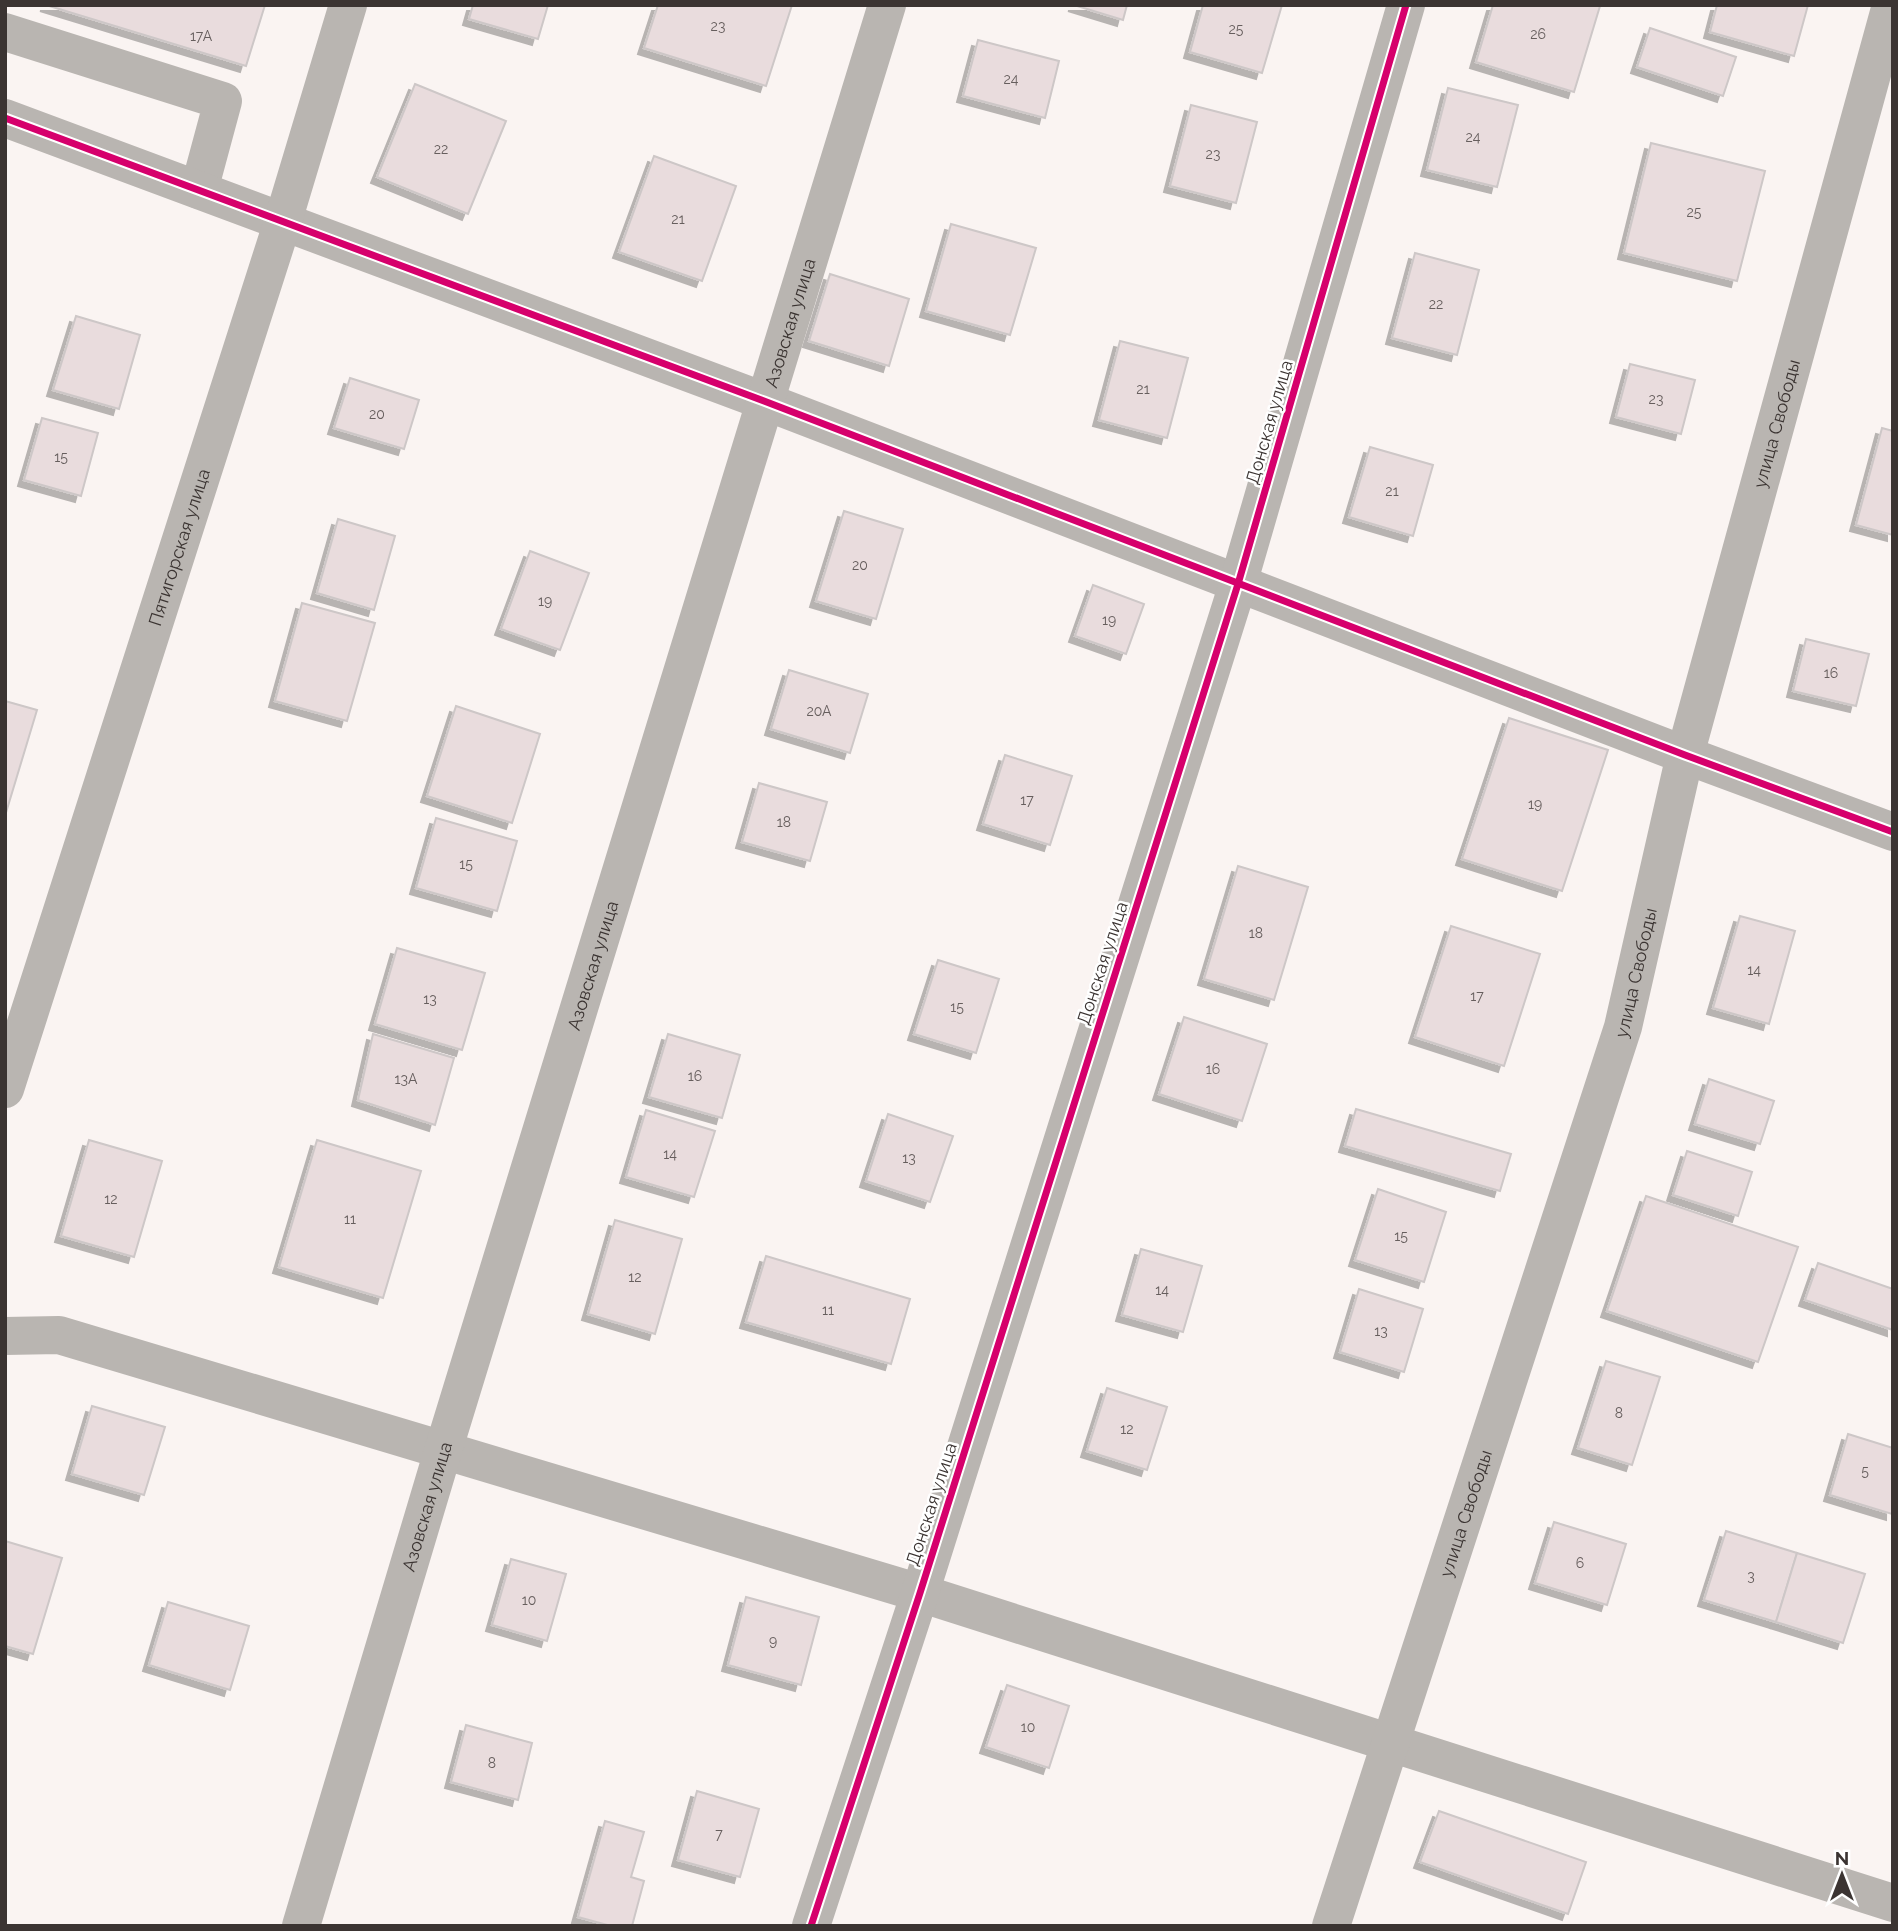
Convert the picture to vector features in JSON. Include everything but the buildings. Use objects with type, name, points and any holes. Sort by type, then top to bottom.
[{"type":"street","name":"Пятигорская улица","points":[[5,1089],[283,221],[348,5]]},
{"type":"street","name":"Азовская улица","points":[[301,1926],[443,1451],[887,5]]},
{"type":"street","name":"Донская улица","points":[[811,1926],[920,1593],[1238,584],[1406,5]]},
{"type":"street","name":"улица Свободы","points":[[1331,1926],[1623,1027],[1685,755],[1891,5]]},
{"type":"street","points":[[5,32],[223,102],[199,190]]},
{"type":"street","points":[[5,118],[764,401],[1685,755],[1893,832]]},
{"type":"street","points":[[5,1336],[59,1335],[920,1593],[1893,1903]]},
{"type":"cycle path","points":[[811,1926],[920,1593],[1238,584],[1406,5]]},
{"type":"cycle path","points":[[5,118],[764,401],[1685,755],[1893,832]]}]
